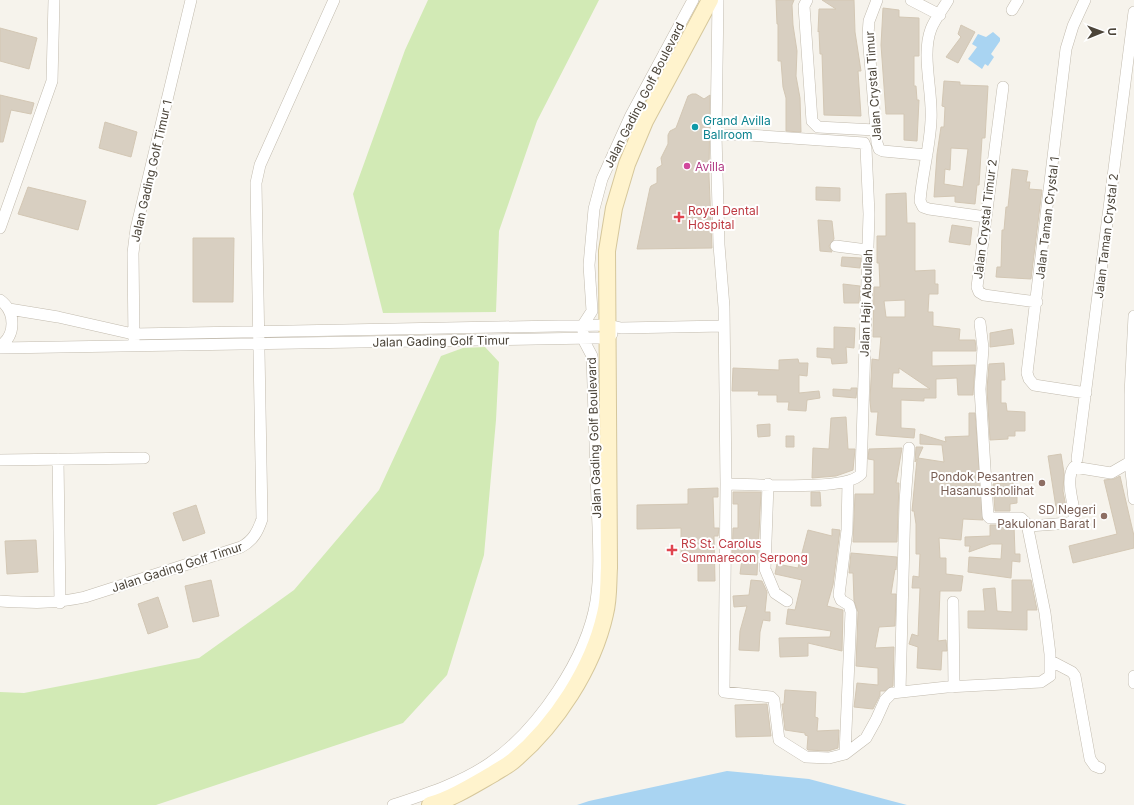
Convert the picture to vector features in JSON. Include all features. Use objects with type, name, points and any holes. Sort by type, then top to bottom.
[{"type":"main road","name":"Jalan Gading Golf Boulevard","points":[[430,805],[457,795],[513,762],[541,732],[563,704],[581,678],[596,644],[606,609],[609,568],[612,330],[607,251],[614,208],[627,164],[645,121],[710,0]]},
{"type":"street","points":[[0,228],[52,81],[54,0]]},
{"type":"street","name":"Jalan Gading Golf Timur 1","points":[[134,340],[133,253],[136,229],[191,0]]},
{"type":"street","points":[[258,343],[256,188],[259,171],[334,0]]},
{"type":"street","name":"Jalan Gading Golf Boulevard","points":[[393,805],[462,779],[490,763],[524,736],[548,705],[568,674],[585,639],[596,602],[599,563],[592,356],[583,339],[583,325],[592,311],[589,265],[594,209],[602,179],[630,115],[693,0]]},
{"type":"street","points":[[718,0],[716,135],[724,326],[726,484],[724,692],[772,697],[774,700],[777,737],[802,756],[829,758],[845,754],[870,733],[887,696],[892,693],[900,691],[954,687],[1041,682],[1050,676],[1051,660],[1045,613],[1028,529],[1030,526]]},
{"type":"street","points":[[807,0],[804,6],[812,121],[818,126],[876,130]]},
{"type":"street","name":"Jalan Crystal Timur","points":[[877,0],[869,21],[868,35],[876,143],[879,149],[883,151],[927,155]]},
{"type":"street","points":[[911,0],[940,15]]},
{"type":"street","points":[[1012,10],[1018,0]]},
{"type":"street","name":"Jalan Taman Crystal 1","points":[[1085,0],[1073,26],[1066,49],[1037,302],[1027,373],[1029,379],[1034,385],[1086,393]]},
{"type":"street","points":[[945,1],[940,15],[931,28],[928,40],[927,51],[931,112],[927,155],[920,201],[923,207],[929,209],[986,217]]},
{"type":"street","name":"Jalan Taman Crystal 2","points":[[1077,459],[1134,12]]},
{"type":"street","name":"Jalan Crystal Timur 2","points":[[1002,87],[977,287],[979,292],[984,295],[1037,302]]},
{"type":"street","name":"Jalan Haji Abdullah","points":[[716,135],[749,135],[864,143],[866,148],[870,214],[867,250],[862,469],[858,478],[848,482]]},
{"type":"street","points":[[836,246],[867,250]]},
{"type":"street","points":[[0,300],[9,310]]},
{"type":"street","name":"Jalan Gading Golf Timur","points":[[0,347],[10,335],[12,327],[9,310],[58,317],[134,340],[258,343],[583,339],[612,330]]},
{"type":"street","points":[[1134,316],[1130,394],[1130,462],[1134,499]]},
{"type":"street","points":[[980,323],[983,348],[980,389],[988,516],[990,518],[1021,518],[1030,526],[1069,523],[1073,520],[1075,515],[1070,480],[1071,471],[1074,467],[1111,473],[1130,462]]},
{"type":"street","name":"Jalan Gading Golf Timur","points":[[0,347],[259,332],[583,325],[612,330],[724,326]]},
{"type":"street","name":"Jalan Gading Golf Timur","points":[[0,601],[44,604],[60,603],[85,598],[241,547],[249,543],[259,529],[262,519],[258,343]]},
{"type":"street","points":[[900,691],[905,502],[909,448]]},
{"type":"street","points":[[0,460],[144,458]]},
{"type":"street","points":[[58,459],[60,603]]},
{"type":"street","points":[[726,484],[824,485],[848,482],[847,530],[840,596],[841,600],[849,605],[851,612],[845,754]]},
{"type":"street","points":[[768,484],[765,569],[775,593],[787,601]]},
{"type":"street","points":[[953,602],[954,687]]},
{"type":"street","points":[[1051,660],[1072,672],[1075,676],[1090,759],[1094,766],[1100,768]]},
{"type":"street","points":[[1134,676],[1134,683]]},
{"type":"green space","points":[[428,0],[599,0],[537,121],[499,231],[496,312],[383,313],[353,194],[405,50]]},
{"type":"green space","points":[[485,347],[499,362],[496,420],[484,555],[447,675],[403,723],[156,805],[0,805],[0,692],[24,693],[199,658],[294,590],[379,490],[441,356],[463,348]]},
{"type":"water","points":[[993,32],[1000,38],[1000,41],[991,54],[994,57],[988,66],[985,64],[982,69],[968,59],[977,47],[972,44],[978,34],[986,37]]},
{"type":"water","points":[[727,771],[809,779],[907,805],[577,805],[589,801]]},
{"type":"building","points":[[776,0],[794,0],[792,5],[793,25],[797,51],[796,76],[800,98],[801,132],[786,131],[786,98],[783,87],[781,61],[778,61],[778,24]]},
{"type":"building","points":[[822,0],[854,0],[855,32],[861,71],[858,71],[861,116],[824,115],[822,54],[820,54],[819,31],[818,32],[819,9],[836,9]]},
{"type":"building","points":[[883,8],[899,10],[899,17],[919,18],[919,56],[914,56],[914,86],[916,86],[917,100],[919,100],[917,141],[904,140],[904,114],[886,114],[881,45]]},
{"type":"building","points":[[961,25],[975,32],[958,63],[946,57],[961,37],[958,34]]},
{"type":"building","points":[[0,28],[37,38],[29,69],[0,61]]},
{"type":"building","points":[[944,81],[960,82],[960,85],[988,86],[985,138],[982,138],[979,185],[977,185],[975,204],[955,202],[955,196],[934,197],[937,154],[941,127],[944,127],[945,107],[942,106]],"holes":[[[951,148],[968,149],[963,187],[944,184],[945,169],[950,170]]]},
{"type":"building","points":[[696,94],[704,99],[710,95],[709,176],[712,248],[637,249],[650,188],[657,183],[657,168],[662,165],[661,158],[668,144],[668,135],[670,131],[676,128],[688,96]]},
{"type":"building","points":[[0,95],[34,103],[31,114],[11,110],[3,142],[0,142]]},
{"type":"building","points":[[105,122],[137,132],[131,157],[99,148]]},
{"type":"building","points":[[1012,169],[1028,171],[1026,182],[1030,182],[1029,189],[1042,190],[1031,279],[996,277],[997,267],[1001,267],[1002,230],[1004,230],[1006,207],[1008,207]]},
{"type":"building","points":[[28,187],[86,201],[78,230],[18,214]]},
{"type":"building","points":[[816,187],[840,188],[840,201],[816,200]]},
{"type":"building","points":[[906,193],[907,223],[915,223],[915,271],[935,270],[935,284],[938,284],[938,294],[929,294],[928,312],[933,312],[933,326],[960,329],[959,340],[975,340],[976,348],[976,351],[932,351],[932,366],[975,365],[973,395],[958,395],[957,378],[936,379],[936,398],[924,398],[924,401],[901,400],[901,428],[915,429],[914,438],[876,435],[878,412],[871,412],[870,400],[872,359],[879,360],[881,337],[873,337],[874,287],[880,287],[879,263],[877,263],[877,236],[886,236],[886,194]],"holes":[[[905,300],[905,317],[886,317],[884,301]],[[899,368],[930,389],[892,388],[893,373],[899,373]]]},
{"type":"building","points":[[818,220],[832,221],[834,239],[829,246],[832,252],[820,251]]},
{"type":"building","points":[[952,225],[972,228],[970,245],[949,242]]},
{"type":"building","points":[[193,238],[234,238],[233,302],[193,302]]},
{"type":"building","points":[[842,257],[861,258],[860,268],[841,266]]},
{"type":"building","points":[[843,284],[860,286],[859,303],[844,303]]},
{"type":"building","points":[[834,327],[855,328],[854,348],[846,347],[847,363],[832,364],[831,358],[817,357],[817,348],[834,349]]},
{"type":"building","points":[[1012,329],[1014,344],[990,347],[990,333]]},
{"type":"building","points":[[798,359],[799,363],[808,363],[807,376],[799,375],[799,393],[819,391],[820,398],[807,400],[806,411],[788,410],[789,402],[777,402],[777,395],[758,395],[759,391],[732,391],[733,368],[779,370],[779,360]]},
{"type":"building","points":[[1004,363],[1005,380],[1001,380],[1001,403],[1006,403],[1007,411],[1025,412],[1025,431],[1015,431],[1015,436],[1008,436],[1008,439],[990,440],[987,389],[989,364]]},
{"type":"building","points":[[851,388],[857,388],[856,398],[833,396],[833,389],[851,390]]},
{"type":"building","points":[[969,413],[975,413],[983,520],[963,519],[961,540],[939,538],[940,558],[946,558],[946,574],[963,576],[961,591],[940,591],[938,641],[946,640],[947,651],[942,651],[941,670],[917,668],[918,647],[909,644],[912,634],[918,636],[920,588],[912,588],[913,576],[919,577],[920,554],[916,554],[916,524],[914,511],[912,511],[917,459],[915,462],[916,447],[923,447],[918,458],[944,462],[942,445],[920,444],[920,434],[946,442],[945,437],[969,436]]},
{"type":"building","points":[[846,417],[848,449],[855,449],[853,470],[836,476],[812,478],[813,448],[829,449],[831,418]]},
{"type":"building","points":[[770,424],[770,436],[758,437],[757,425]]},
{"type":"building","points":[[786,436],[794,436],[794,447],[786,447]]},
{"type":"building","points":[[902,448],[896,483],[899,483],[897,542],[853,542],[855,494],[874,494],[874,460],[868,459],[869,449]]},
{"type":"building","points":[[1061,454],[1064,473],[1063,491],[1067,512],[1057,514],[1048,456]]},
{"type":"building","points":[[1120,476],[1134,536],[1134,548],[1073,563],[1069,546],[1117,534],[1104,480],[1114,479]]},
{"type":"building","points":[[1013,482],[1014,494],[1017,494],[1017,503],[1010,504],[1010,511],[995,511],[993,484]]},
{"type":"building","points":[[718,488],[718,497],[713,497],[714,528],[719,528],[718,536],[714,536],[715,581],[698,581],[698,558],[681,558],[681,528],[637,529],[637,505],[688,504],[688,489]]},
{"type":"building","points":[[733,492],[761,492],[757,575],[740,574],[742,558],[732,558],[733,528],[738,528],[738,504],[733,504]]},
{"type":"building","points":[[811,492],[820,492],[821,506],[811,506]]},
{"type":"building","points":[[196,505],[205,533],[183,541],[173,513]]},
{"type":"building","points":[[990,525],[1014,525],[1015,554],[1020,554],[1020,562],[1012,561],[1011,578],[968,572],[969,557],[1001,559],[1002,544],[991,544],[969,552],[970,546],[965,546],[965,537],[990,536]]},
{"type":"building","points":[[832,529],[840,530],[833,585],[827,606],[843,610],[842,651],[808,643],[808,656],[780,657],[779,638],[830,637],[831,631],[786,624],[788,609],[795,610],[802,580],[775,574],[777,564],[798,568],[808,530],[832,536]]},
{"type":"building","points":[[36,540],[38,572],[7,574],[5,541]]},
{"type":"building","points":[[851,553],[897,557],[891,594],[896,594],[895,626],[879,627],[875,648],[894,647],[893,686],[885,691],[880,691],[880,695],[873,709],[854,707],[857,683],[878,685],[878,668],[856,666],[858,612],[854,601],[853,573],[849,573]]},
{"type":"building","points":[[211,580],[219,616],[193,622],[185,586]]},
{"type":"building","points":[[751,580],[762,581],[767,592],[765,612],[770,612],[770,621],[763,620],[760,632],[759,651],[739,650],[740,631],[747,606],[734,607],[733,596],[749,595]]},
{"type":"building","points":[[1012,580],[1031,580],[1037,610],[1027,610],[1027,630],[968,628],[968,611],[985,611],[983,589],[995,588],[997,611],[1012,612]]},
{"type":"building","points":[[158,597],[168,627],[148,634],[138,604]]},
{"type":"building","points":[[785,690],[816,692],[815,717],[818,718],[817,731],[839,730],[838,748],[828,751],[808,750],[808,736],[805,735],[805,733],[785,730],[782,704],[784,704]]},
{"type":"building","points":[[767,704],[771,736],[736,737],[735,705]]},
{"type":"place","name":"Grand Avilla Ballroom","points":[[695,127]]},
{"type":"place","name":"Avilla","points":[[687,166]]},
{"type":"place","name":"Royal Dental Hospital","points":[[679,217]]},
{"type":"place","name":"Pondok Pesantren Hasanussholihat","points":[[1042,483]]},
{"type":"place","name":"SD Negeri Pakulonan Barat I","points":[[1104,516]]},
{"type":"place","name":"RS St. Carolus Summarecon Serpong","points":[[672,550]]}]
